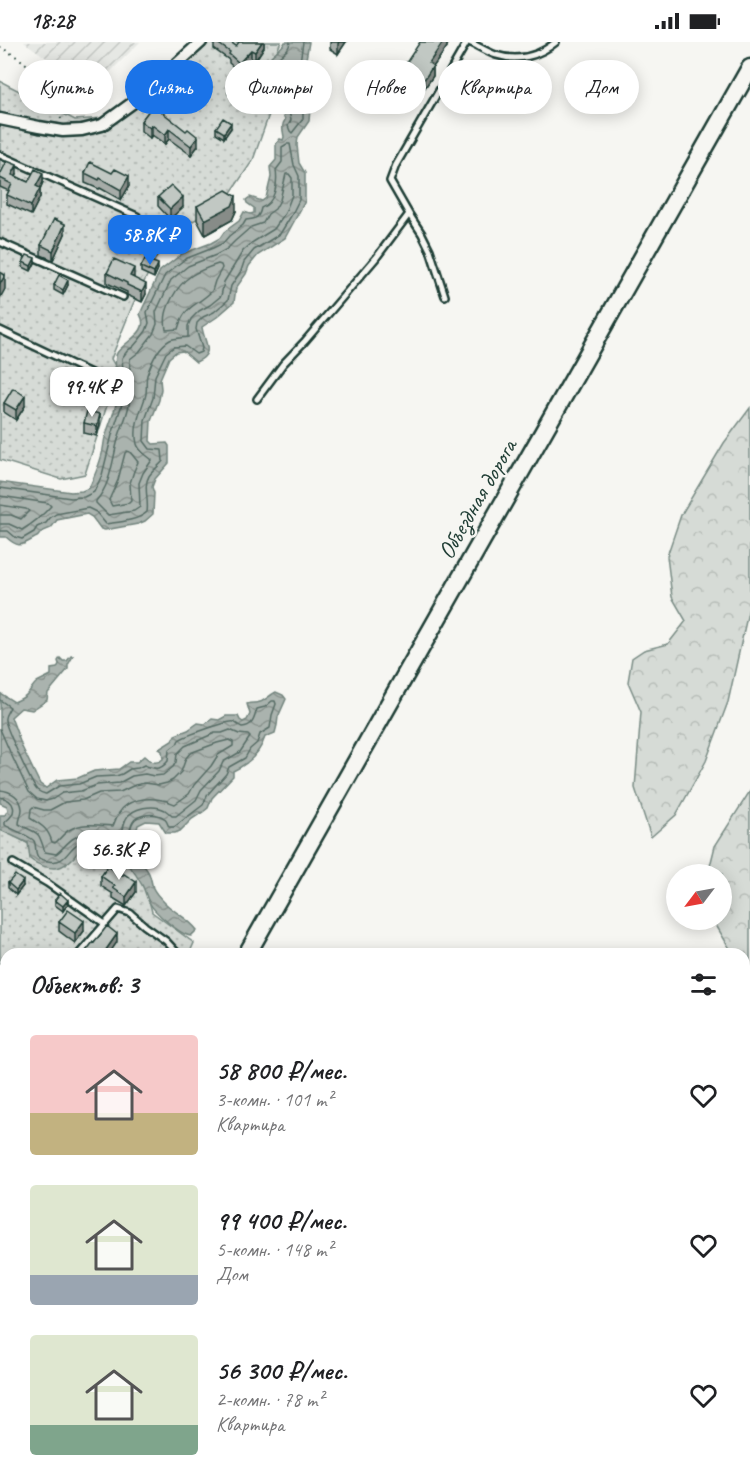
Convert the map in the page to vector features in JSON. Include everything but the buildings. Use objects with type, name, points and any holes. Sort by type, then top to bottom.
[{"type":"main road","name":"Объездная дорога","points":[[250,948],[750,68]]},
{"type":"street","points":[[0,119],[63,131],[82,130],[102,125],[142,96],[199,45]]},
{"type":"lane","points":[[186,42],[199,45]]},
{"type":"lane","points":[[445,296],[430,250],[390,181],[396,165],[468,42],[496,55],[516,58],[532,56],[556,42]]},
{"type":"lane","points":[[0,154],[137,216]]},
{"type":"lane","points":[[257,399],[283,364],[376,258],[409,214]]},
{"type":"lane","points":[[0,242],[123,297]]},
{"type":"lane","points":[[0,330],[95,375]]},
{"type":"lane","points":[[13,863],[47,883],[105,924]]},
{"type":"lane","points":[[84,948],[118,909],[130,913],[172,948]]},
{"type":"path","points":[[0,47],[20,59],[39,75],[51,93],[61,116],[63,131]]},
{"type":"shaded area","points":[[24,42],[140,42],[113,69],[113,60],[50,60]]},
{"type":"green space","points":[[206,42],[281,42],[273,60],[225,60],[225,114],[269,114],[253,160],[224,203],[167,236],[133,304],[111,359],[118,371],[85,474],[61,479],[0,460],[0,81],[18,90],[18,114],[63,114],[75,120],[118,117],[125,111],[125,114],[213,114],[213,60],[188,60],[203,48]]},
{"type":"green space","points":[[750,408],[750,603],[728,702],[706,761],[676,815],[651,837],[635,788],[641,712],[628,682],[632,658],[644,650],[668,644],[686,621],[672,597],[667,556],[681,515],[724,443]]},
{"type":"green space","points":[[750,791],[750,948],[729,948],[719,930],[732,930],[732,864],[710,864],[715,846]]},
{"type":"green space","points":[[0,828],[66,865],[83,841],[119,843],[141,869],[152,912],[194,943],[192,948],[0,948]]},
{"type":"water","points":[[285,42],[309,42],[306,60],[269,60]]},
{"type":"water","points":[[282,114],[310,114],[309,121],[298,137],[297,145],[299,163],[305,173],[305,201],[285,238],[258,255],[249,266],[236,288],[234,302],[202,327],[207,347],[206,355],[196,362],[183,351],[176,352],[169,358],[160,379],[159,400],[151,421],[150,441],[153,444],[167,443],[169,446],[169,463],[155,479],[152,487],[153,514],[138,524],[105,530],[101,529],[87,514],[57,520],[51,528],[22,545],[13,543],[6,537],[0,537],[0,482],[71,492],[89,488],[99,464],[116,404],[116,356],[121,348],[140,331],[142,321],[140,314],[160,271],[182,254],[220,238],[224,232],[239,221],[244,212],[254,213],[254,208],[246,200],[250,197],[262,201],[266,198],[271,177],[270,167],[276,160],[276,144],[284,137],[285,120]]},
{"type":"water","points":[[73,656],[68,669],[48,693],[47,700],[32,710],[21,708],[11,717],[22,747],[40,784],[46,788],[57,780],[78,778],[94,771],[119,769],[129,762],[137,762],[144,756],[151,761],[158,762],[163,759],[162,751],[159,749],[172,741],[175,735],[198,723],[205,724],[212,719],[219,720],[226,716],[238,716],[243,722],[250,714],[247,704],[262,701],[276,692],[286,699],[278,717],[275,733],[265,737],[253,757],[233,771],[233,776],[212,798],[208,808],[175,833],[166,833],[159,822],[146,821],[138,825],[131,852],[148,872],[158,896],[197,930],[191,936],[174,927],[156,911],[134,872],[113,850],[85,847],[63,866],[48,867],[30,859],[28,843],[0,830],[0,815],[5,815],[8,810],[7,806],[0,803],[0,693],[14,702],[21,699],[37,682],[51,675],[51,669],[57,668],[60,658],[67,661]]}]
